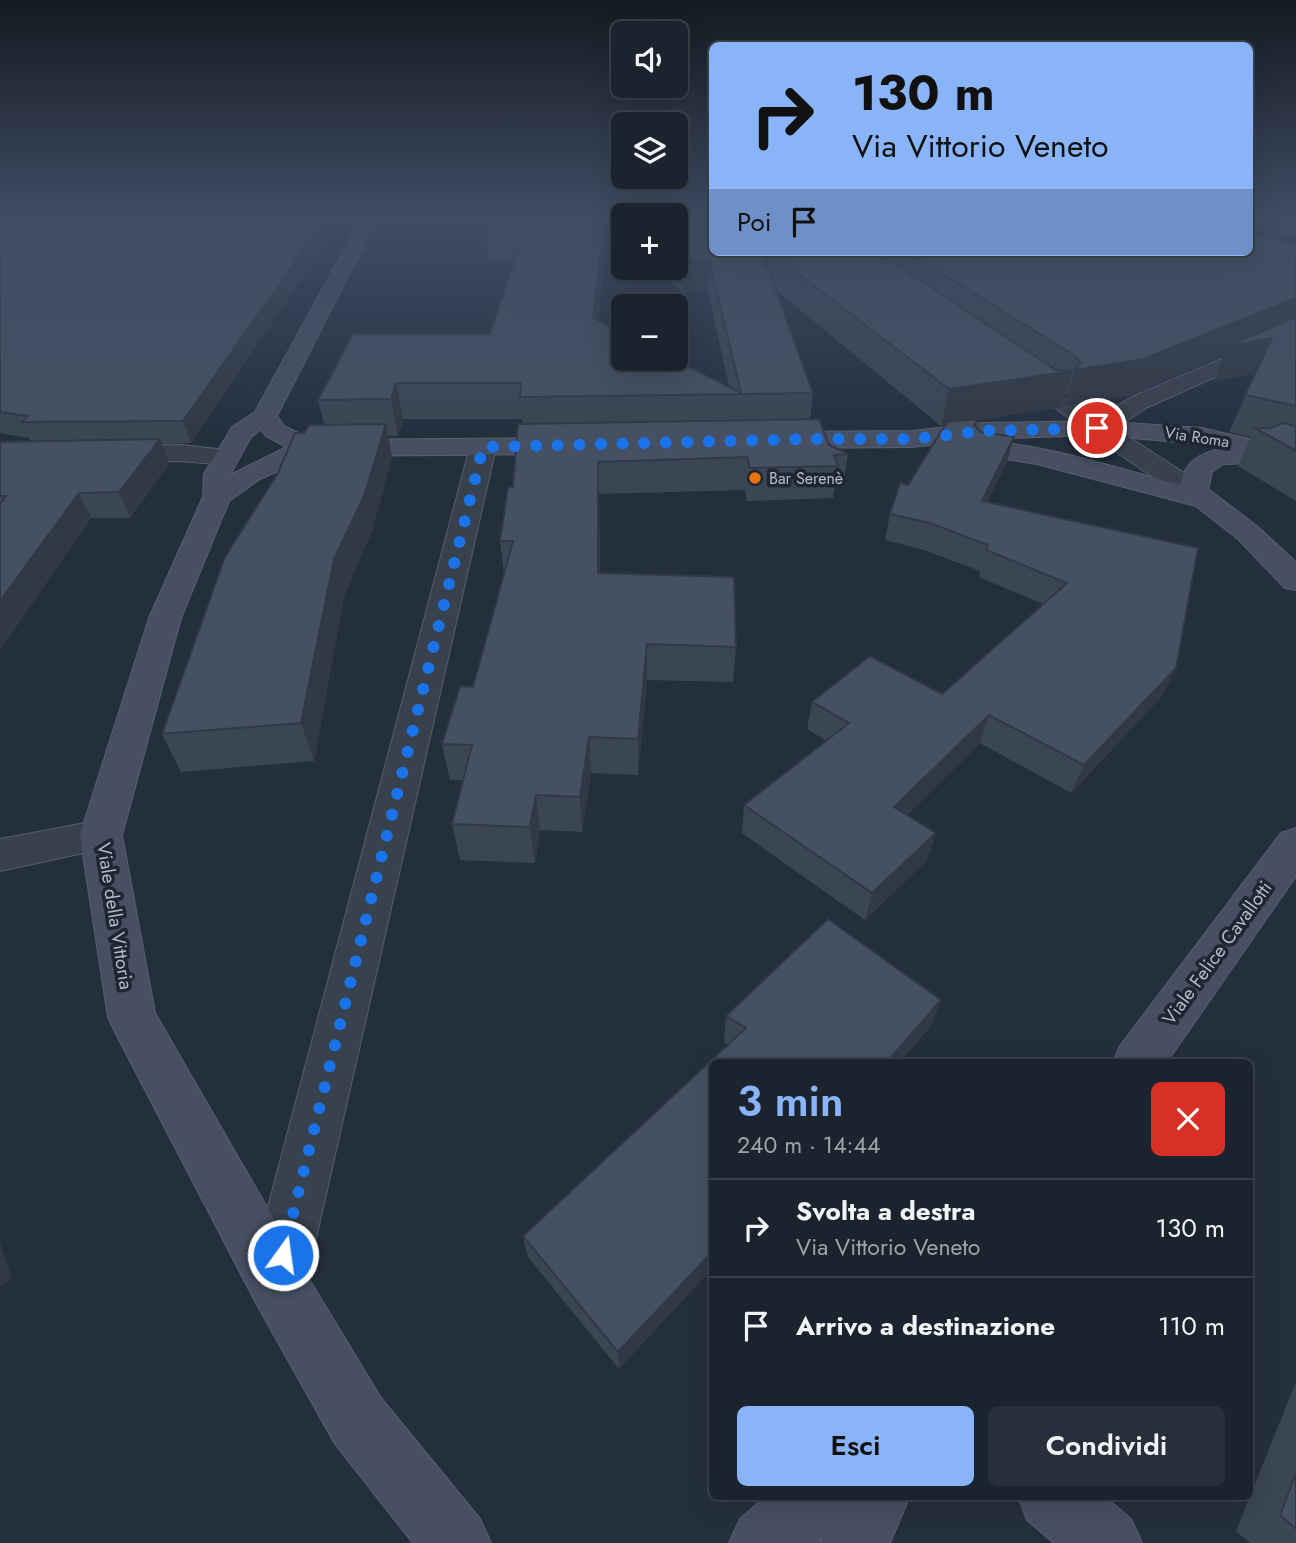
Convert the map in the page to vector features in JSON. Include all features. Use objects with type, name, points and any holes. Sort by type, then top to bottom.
[{"type":"main road","name":"Viale della Vittoria","points":[[331,291],[265,416],[241,432],[222,477],[165,618],[102,835],[132,1017],[277,1282],[358,1422],[456,1543]]},
{"type":"main road","points":[[265,416],[275,431],[307,448]]},
{"type":"main road","name":"Via Roma","points":[[912,439],[983,431],[1097,428],[1202,436],[1286,456]]},
{"type":"main road","points":[[756,441],[912,439],[1038,456],[1200,496],[1282,565],[1296,581]]},
{"type":"main road","points":[[222,477],[251,473],[307,448],[593,445]]},
{"type":"main road","points":[[1200,496],[1194,479],[1202,465],[1210,459],[1222,455],[1286,456]]},
{"type":"main road","name":"Viale Felice Cavallotti","points":[[1140,1059],[1296,844]]},
{"type":"main road","points":[[764,1543],[814,1500]]},
{"type":"main road","points":[[855,1543],[875,1500]]},
{"type":"main road","points":[[1056,1500],[1107,1543]]},
{"type":"street","points":[[1097,428],[1140,402],[1296,333]]},
{"type":"street","points":[[1055,399],[1200,496]]},
{"type":"street","points":[[277,1282],[483,447]]},
{"type":"street","points":[[84,455],[181,453],[222,477]]},
{"type":"street","points":[[0,855],[102,835]]},
{"type":"building","points":[[0,291],[274,291],[183,421],[22,422],[28,416],[0,412]]},
{"type":"building","points":[[504,291],[596,291],[593,318],[611,327],[611,371],[688,371],[688,366],[741,393],[717,291],[776,291],[813,393],[520,397],[521,383],[396,383],[391,399],[318,400],[353,334],[490,334]]},
{"type":"building","points":[[821,291],[936,291],[1056,370],[1073,371],[949,389]]},
{"type":"building","points":[[971,291],[1296,291],[1296,298],[1143,359],[1075,370],[1081,363],[1075,356]]},
{"type":"building","points":[[1296,317],[1296,406],[1245,395],[1272,338],[1228,346]]},
{"type":"building","points":[[819,419],[829,445],[848,454],[834,455],[838,466],[750,468],[747,457],[598,462],[598,573],[734,577],[736,647],[647,644],[638,739],[589,737],[580,797],[536,795],[530,827],[452,824],[472,745],[442,744],[460,686],[473,687],[513,541],[500,541],[508,487],[513,487],[518,424]]},
{"type":"building","points":[[978,419],[974,425],[981,432],[1014,437],[982,501],[1198,548],[1176,668],[1084,765],[989,715],[894,807],[936,833],[872,893],[744,805],[849,723],[812,702],[870,656],[942,694],[1067,583],[986,550],[988,545],[930,523],[890,514],[900,483],[908,485],[947,422]]},
{"type":"building","points":[[1282,423],[1296,426],[1296,451],[1255,428],[1271,428]]},
{"type":"building","points":[[386,424],[364,496],[334,559],[301,723],[162,734],[225,557],[278,473],[295,433],[304,433],[309,425]]},
{"type":"building","points":[[160,439],[119,492],[79,493],[0,601],[0,504],[6,496],[0,496],[0,442]]},
{"type":"building","points":[[828,919],[941,1000],[890,1059],[713,1059],[746,1028],[726,1016]]},
{"type":"building","points":[[709,1063],[709,1255],[618,1352],[523,1236]]},
{"type":"building","points":[[1296,1473],[1296,1529],[1280,1515]]},
{"type":"place","name":"Bar Serenè","points":[[755,478]]},
{"type":"route","points":[[283,1255],[483,447],[912,439],[983,431],[1097,428]]}]
